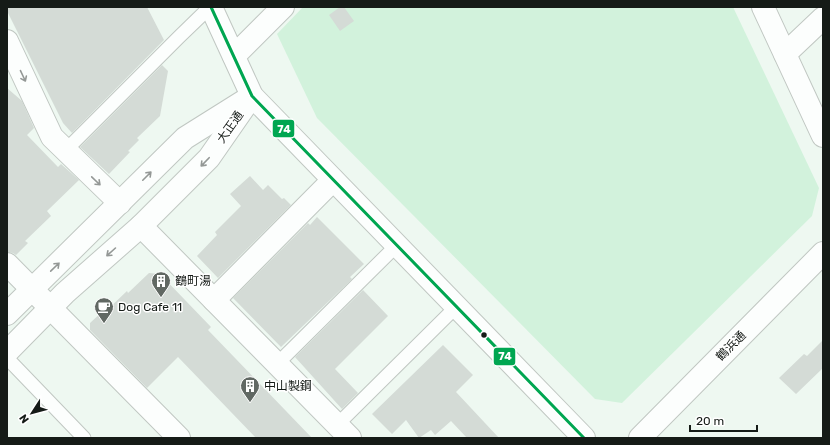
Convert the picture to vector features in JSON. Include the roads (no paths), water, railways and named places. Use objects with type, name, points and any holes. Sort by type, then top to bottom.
[{"type":"street","points":[[210,7],[252,96],[584,438]]},
{"type":"street","points":[[234,56],[284,7]]},
{"type":"street","points":[[763,7],[823,136]]},
{"type":"street","points":[[785,54],[823,18]]},
{"type":"street","points":[[7,40],[52,137],[120,203]]},
{"type":"street","name":"大正通","points":[[7,314],[185,138],[252,96]]},
{"type":"street","name":"大正通","points":[[7,352],[65,293],[141,226],[209,158],[252,96]]},
{"type":"street","points":[[214,300],[333,180]]},
{"type":"street","points":[[141,226],[343,431]]},
{"type":"street","name":"鶴浜通","points":[[640,438],[823,253]]},
{"type":"street","points":[[7,264],[179,438]]},
{"type":"lane","points":[[65,151],[178,37],[210,7]]},
{"type":"lane","points":[[277,364],[397,245]]},
{"type":"lane","points":[[343,431],[457,306]]},
{"type":"lane","points":[[7,358],[84,438]]},
{"type":"place","name":"鶴町湯","points":[[161,298]]},
{"type":"place","name":"Dog Cafe 11","points":[[104,324]]},
{"type":"place","name":"中山製鋼","points":[[250,403]]}]
